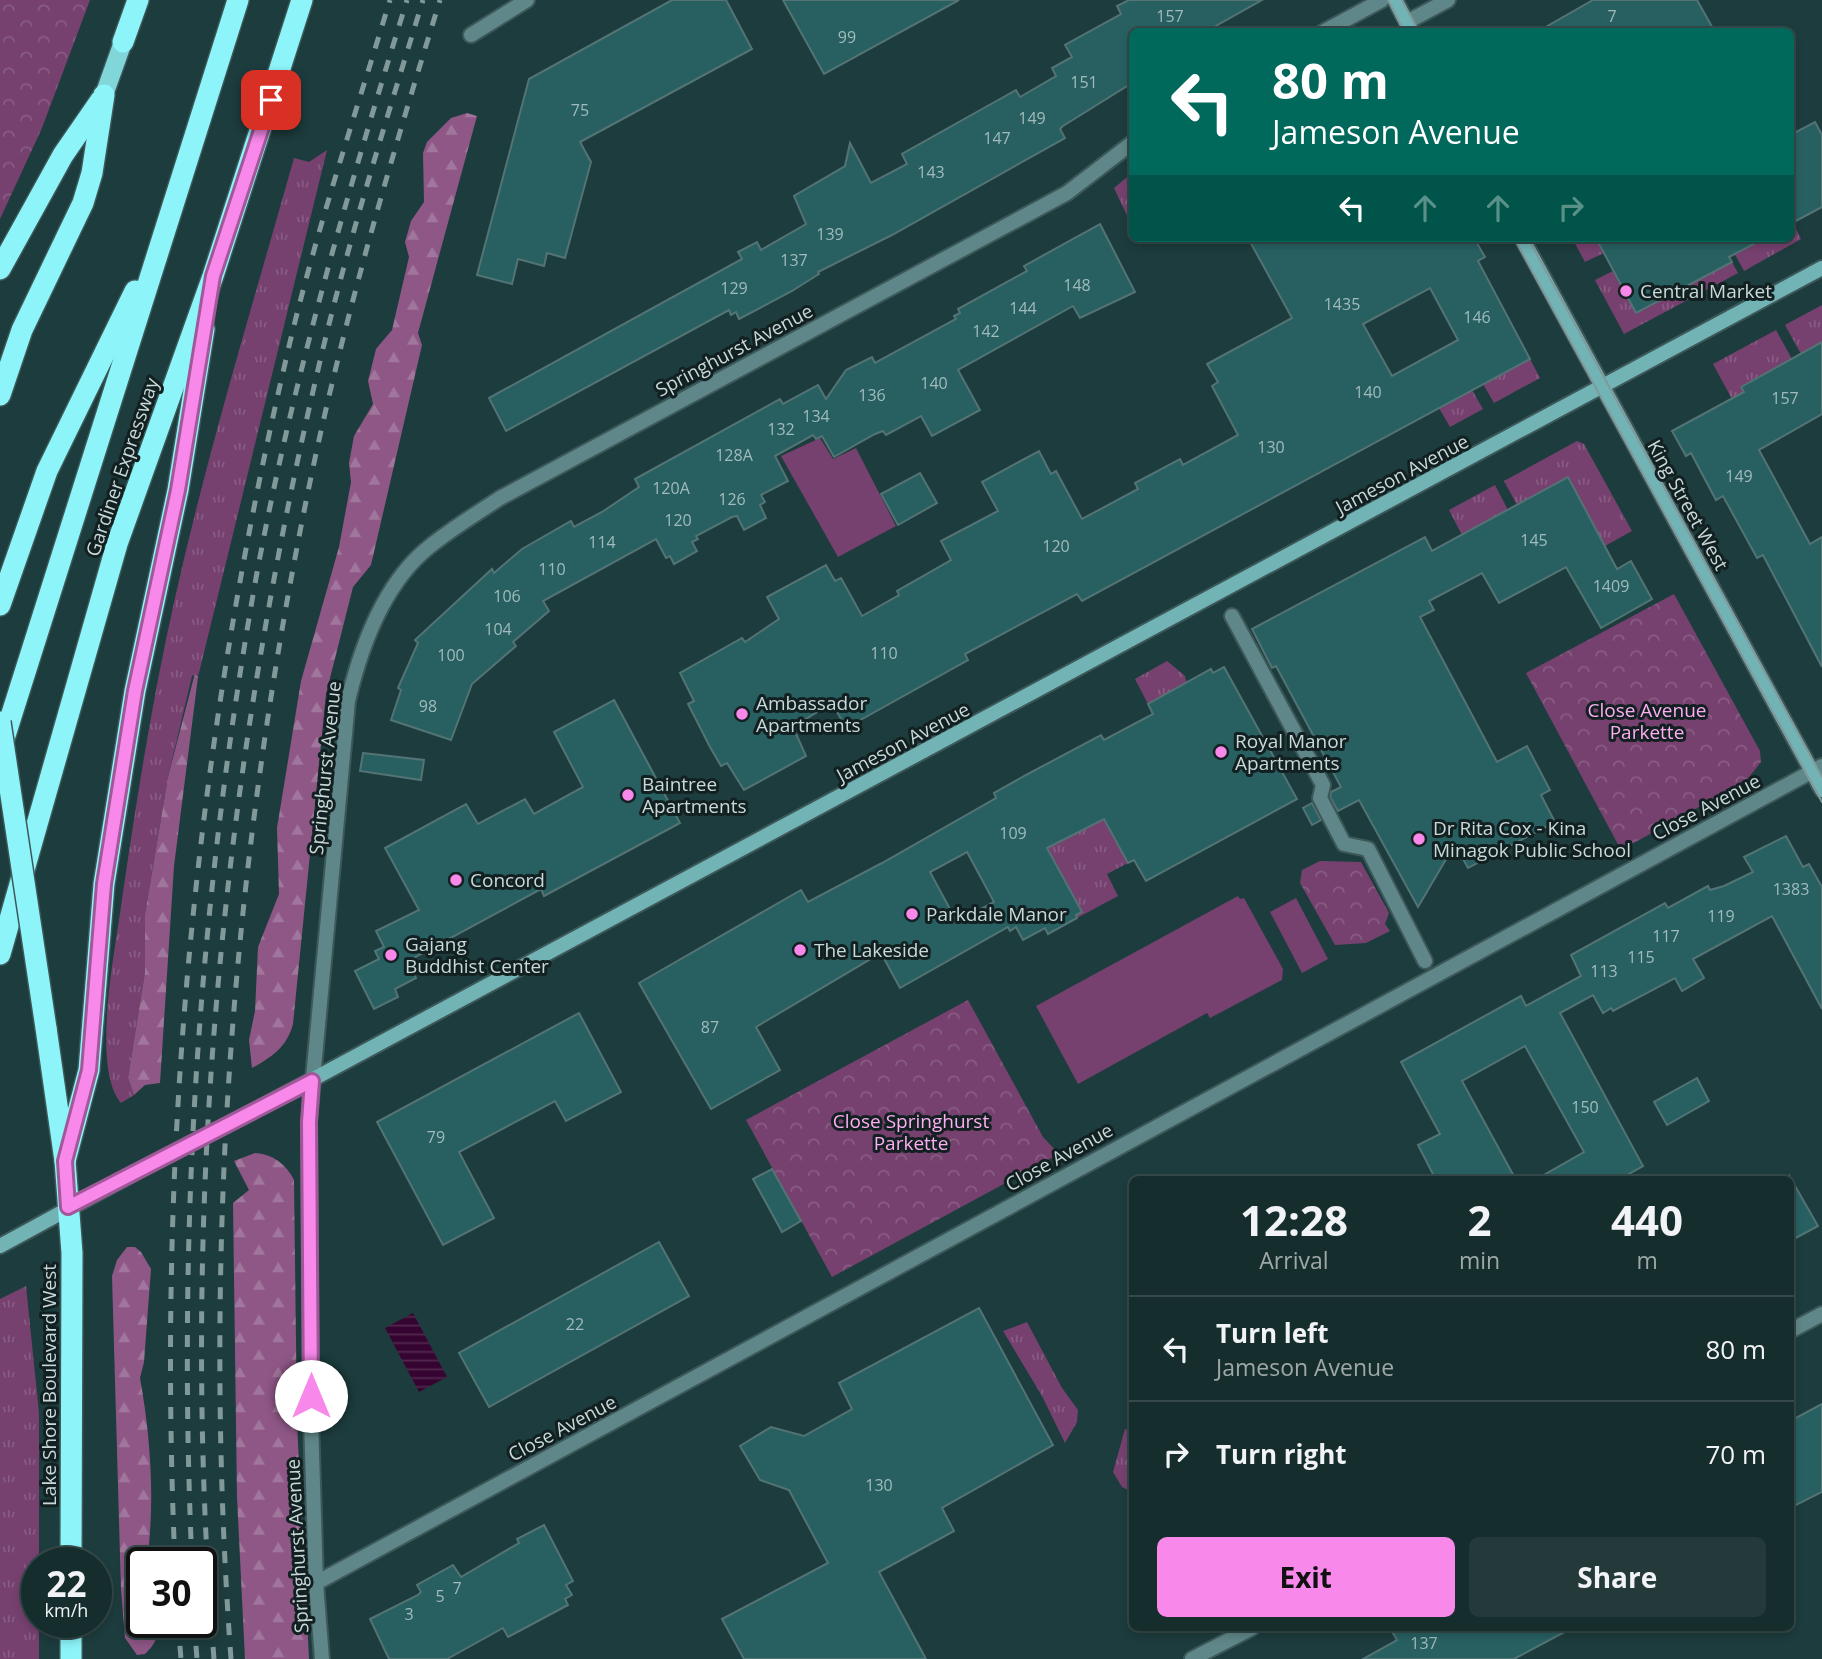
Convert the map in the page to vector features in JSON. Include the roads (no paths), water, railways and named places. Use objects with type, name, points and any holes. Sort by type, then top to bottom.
[{"type":"highway","points":[[123,42],[138,0]]},
{"type":"highway","name":"Gardiner Expressway","points":[[0,751],[238,0]]},
{"type":"highway","name":"Gardiner Expressway","points":[[0,954],[117,544],[213,276],[302,0]]},
{"type":"highway","points":[[0,269],[56,166],[104,95]]},
{"type":"highway","points":[[0,395],[22,330],[83,203],[92,173],[104,95]]},
{"type":"highway","points":[[0,605],[47,471],[171,217]]},
{"type":"highway","points":[[65,1161],[89,1070],[104,884],[135,691],[178,490],[213,276]]},
{"type":"highway","points":[[0,722],[65,1161]]},
{"type":"highway","name":"Lake Shore Boulevard West","points":[[65,1161],[72,1253],[71,1547]]},
{"type":"highway","points":[[71,1638],[71,1659]]},
{"type":"main road","points":[[104,95],[123,42]]},
{"type":"street","points":[[471,35],[489,21],[527,0]]},
{"type":"street","points":[[1330,28],[1382,0]]},
{"type":"street","points":[[1395,0],[1410,27],[1448,0]]},
{"type":"street","name":"Springhurst Avenue","points":[[322,1659],[316,1583],[309,1122],[348,701],[357,662],[375,620],[411,566],[428,547],[500,498],[1067,193],[1129,145]]},
{"type":"street","name":"King Street West","points":[[1524,242],[1602,388],[1817,769],[1822,790]]},
{"type":"street","name":"Jameson Avenue","points":[[0,1246],[68,1207],[312,1081],[1822,268]]},
{"type":"street","points":[[1232,616],[1323,785],[1320,798],[1344,844],[1368,849],[1425,961]]},
{"type":"street","name":"Close Avenue","points":[[316,1583],[1817,769]]},
{"type":"street","points":[[1794,1329],[1822,1314]]},
{"type":"street","points":[[1192,1659],[1246,1631]]},
{"type":"tram line","points":[[1388,0],[1402,28]]},
{"type":"tram line","points":[[1402,0],[1417,28]]},
{"type":"tram line","points":[[1516,242],[1822,802]]},
{"type":"tram line","points":[[1530,242],[1822,777]]},
{"type":"railway","points":[[175,1547],[171,1412],[172,1262],[178,1112],[189,962],[205,812],[226,664],[252,515],[284,368],[320,229],[390,0]]},
{"type":"railway","points":[[191,1547],[188,1439],[190,1192],[206,946],[236,700],[256,578],[286,432],[343,215],[407,0]]},
{"type":"railway","points":[[214,1659],[204,1498],[202,1336],[205,1174],[216,1013],[232,852],[255,691],[283,532],[317,374],[353,233],[423,0]]},
{"type":"railway","points":[[231,1659],[223,1511],[220,1363],[222,1215],[242,920],[260,773],[282,627],[323,421],[369,239],[440,0]]},
{"type":"railway","points":[[179,1638],[181,1659]]},
{"type":"railway","points":[[195,1638],[197,1659]]},
{"type":"place","name":"Central Market","points":[[1626,291]]},
{"type":"place","name":"Ambassador Apartments","points":[[742,714]]},
{"type":"place","name":"Royal Manor Apartments","points":[[1221,752]]},
{"type":"place","name":"Baintree Apartments","points":[[628,795]]},
{"type":"place","name":"Dr Rita Cox - Kina Minagok Public School","points":[[1419,839]]},
{"type":"place","name":"Concord","points":[[456,880]]},
{"type":"place","name":"Parkdale Manor","points":[[912,914]]},
{"type":"place","name":"The Lakeside","points":[[800,950]]},
{"type":"place","name":"Gajang Buddhist Center","points":[[391,955]]},
{"type":"park label","name":"Close Avenue Parkette","points":[[1647,721]]},
{"type":"park label","name":"Close Springhurst Parkette","points":[[911,1132]]}]
